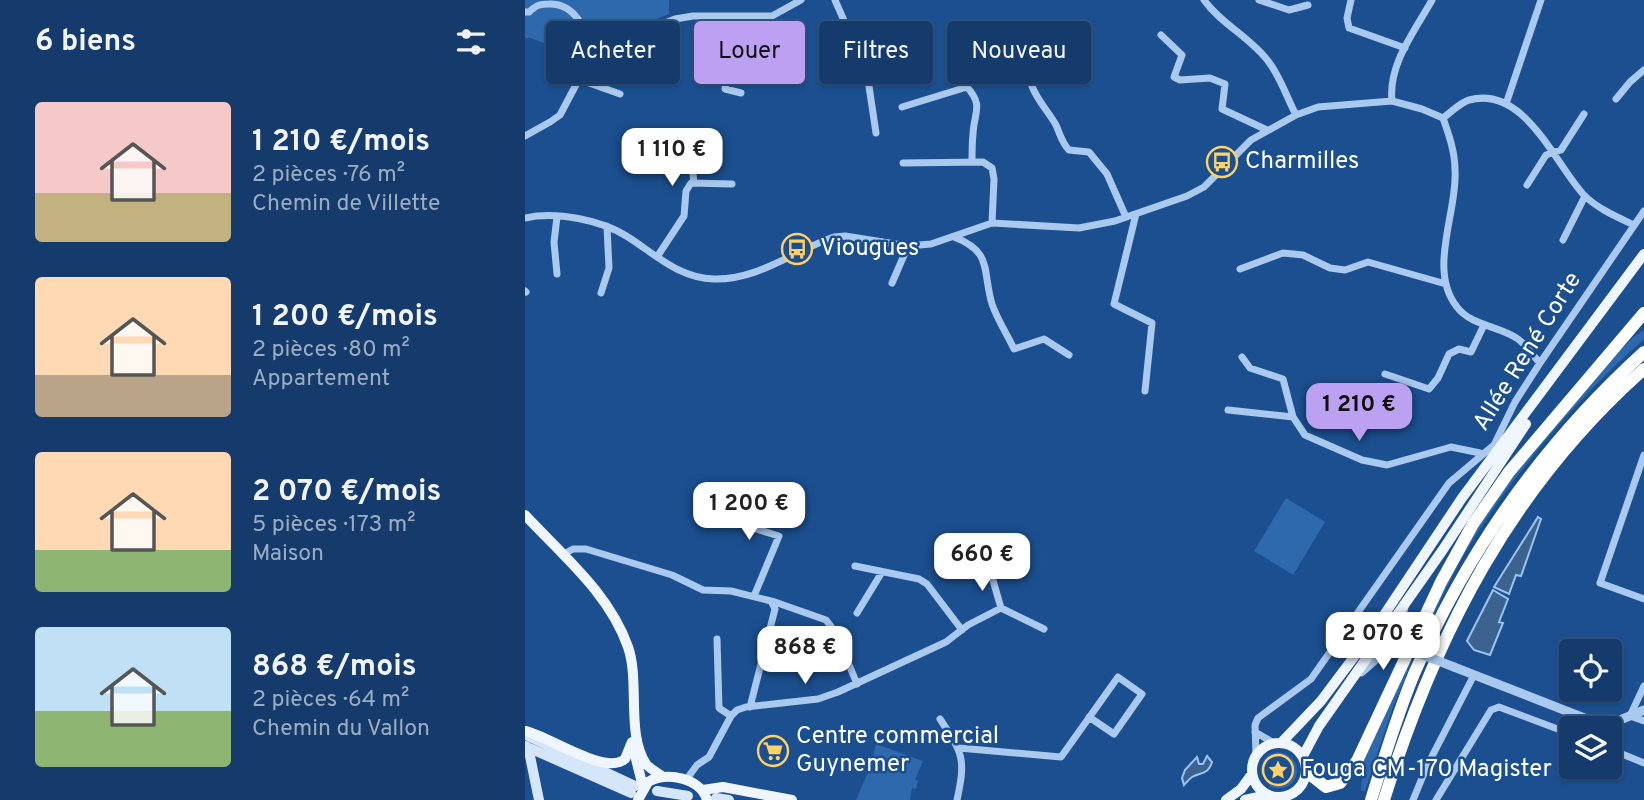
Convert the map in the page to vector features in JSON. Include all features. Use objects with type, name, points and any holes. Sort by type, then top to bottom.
[{"type":"highway","points":[[1307,772],[1326,787],[1340,783],[1350,773],[1441,582],[1472,524],[1509,472],[1644,313]]},
{"type":"highway","points":[[1371,800],[1413,676],[1469,565],[1529,475],[1590,403],[1644,352]]},
{"type":"highway","points":[[1384,800],[1412,716],[1454,618],[1513,518],[1569,445],[1644,369]]},
{"type":"highway","points":[[1391,800],[1429,675]]},
{"type":"main road","points":[[1278,743],[1321,701],[1405,605],[1479,496],[1549,384],[1644,254]]},
{"type":"main road","points":[[1303,756],[1319,726],[1354,678],[1441,528],[1537,396],[1549,384]]},
{"type":"main road","points":[[525,516],[600,594],[612,611],[623,633],[633,670],[640,750],[647,765],[663,777]]},
{"type":"main road","points":[[525,735],[614,764],[625,759],[636,728]]},
{"type":"main road","points":[[525,735],[554,757]]},
{"type":"main road","points":[[525,735],[637,792]]},
{"type":"main road","points":[[632,742],[637,792]]},
{"type":"main road","points":[[1245,800],[1276,797],[1293,794],[1300,794],[1307,772],[1303,756],[1290,745],[1278,743],[1267,745],[1256,755],[1252,764],[1254,782],[1276,797]]},
{"type":"main road","points":[[525,746],[637,792]]},
{"type":"main road","points":[[525,746],[530,756],[530,785],[539,800]]},
{"type":"main road","points":[[1226,800],[1241,789],[1252,774]]},
{"type":"main road","points":[[637,792],[654,778],[663,777],[686,780],[697,784],[709,796],[729,800]]},
{"type":"main road","points":[[709,796],[723,787],[792,800]]},
{"type":"main road","points":[[657,791],[688,796]]},
{"type":"street","points":[[670,21],[693,16],[772,16],[801,0]]},
{"type":"street","points":[[835,0],[867,73],[876,133]]},
{"type":"street","points":[[1204,0],[1210,9],[1241,33],[1269,62],[1296,115]]},
{"type":"street","points":[[1259,0],[1289,10],[1308,5]]},
{"type":"street","points":[[1351,0],[1347,23],[1349,28],[1405,48]]},
{"type":"street","points":[[1392,101],[1394,70],[1432,0]]},
{"type":"street","points":[[1506,104],[1541,0]]},
{"type":"street","points":[[525,12],[537,5],[561,4],[570,9],[579,21]]},
{"type":"street","points":[[734,16],[725,89],[741,93]]},
{"type":"street","points":[[1161,35],[1182,55],[1174,78],[1210,78],[1225,84],[1222,109],[1267,130]]},
{"type":"street","points":[[1616,99],[1644,70]]},
{"type":"street","points":[[525,136],[559,114],[575,84]]},
{"type":"street","points":[[592,84],[620,94]]},
{"type":"street","points":[[963,84],[964,88]]},
{"type":"street","points":[[1032,84],[1065,146],[1069,150],[1089,152],[1107,174],[1126,217]]},
{"type":"street","points":[[902,107],[967,87],[976,97],[978,107],[972,133],[972,162]]},
{"type":"street","points":[[1443,118],[1468,100],[1485,99],[1506,104],[1527,118],[1585,196],[1634,225]]},
{"type":"street","points":[[525,218],[580,219],[607,227],[627,237],[673,269],[711,279],[734,278],[764,270],[834,237],[845,236],[908,246],[930,244],[992,223],[1079,228],[1126,217],[1187,196],[1203,187],[1251,140],[1296,115],[1318,107],[1392,101],[1443,118],[1451,143],[1456,172],[1447,228],[1444,274],[1448,292],[1458,309],[1484,325],[1519,340],[1540,363]]},
{"type":"street","points":[[1527,185],[1546,155],[1560,150],[1584,114]]},
{"type":"street","points":[[903,163],[983,162],[992,169],[994,179],[992,223]]},
{"type":"street","points":[[692,165],[694,183]]},
{"type":"street","points":[[657,257],[684,216],[686,191],[694,183],[732,184]]},
{"type":"street","points":[[1563,240],[1585,196]]},
{"type":"street","name":"Allée René Corte","points":[[1255,732],[1258,718],[1298,691],[1322,665],[1449,483],[1494,445],[1515,402],[1540,363],[1644,211]]},
{"type":"street","points":[[1136,214],[1114,304],[1152,323],[1145,391]]},
{"type":"street","points":[[557,217],[554,242],[557,274]]},
{"type":"street","points":[[601,293],[609,268],[607,227]]},
{"type":"street","points":[[953,237],[968,243],[985,260],[992,305],[1014,349],[1044,339],[1069,355]]},
{"type":"street","points":[[892,283],[908,246]]},
{"type":"street","points":[[1240,269],[1283,253],[1303,255],[1330,268],[1345,270],[1368,262],[1446,284]]},
{"type":"street","points":[[1385,374],[1429,389],[1438,378],[1449,354],[1459,349],[1471,352],[1484,325]]},
{"type":"street","points":[[1242,357],[1250,368],[1283,379],[1293,417],[1304,435],[1362,460],[1387,465],[1451,447],[1480,453],[1481,456]]},
{"type":"street","points":[[1228,410],[1293,417]]},
{"type":"street","points":[[1644,455],[1600,583],[1644,599]]},
{"type":"street","points":[[737,501],[734,522],[779,536],[754,596]]},
{"type":"street","points":[[562,555],[573,549],[586,549],[671,575],[703,590],[731,591],[754,596],[826,620],[836,633],[857,684]]},
{"type":"street","points":[[855,566],[919,579],[934,590],[962,630]]},
{"type":"street","points":[[990,570],[1001,608],[1044,629]]},
{"type":"street","points":[[857,613],[883,572]]},
{"type":"street","points":[[750,707],[775,609],[771,601]]},
{"type":"street","points":[[1400,646],[1398,633],[1405,605]]},
{"type":"street","points":[[686,780],[697,765],[709,757],[737,710],[818,699],[857,684],[946,642],[1001,608]]},
{"type":"street","points":[[1377,635],[1577,716]]},
{"type":"street","points":[[716,639],[719,708],[731,716]]},
{"type":"street","points":[[1354,678],[1384,652],[1400,646]]},
{"type":"street","points":[[1413,800],[1427,766],[1474,675]]},
{"type":"street","points":[[959,748],[1061,757],[1089,717],[1118,677],[1142,694],[1114,734],[1089,717]]},
{"type":"street","points":[[1622,724],[1644,685]]},
{"type":"street","points":[[1436,800],[1492,710],[1499,707],[1559,730]]},
{"type":"street","points":[[1625,718],[1644,710]]},
{"type":"street","points":[[1622,718],[1644,721]]},
{"type":"street","points":[[940,719],[959,748],[963,773],[957,800]]},
{"type":"street","points":[[1256,755],[1255,732],[1278,743]]},
{"type":"street","points":[[1622,753],[1644,762]]},
{"type":"shaded area","points":[[525,0],[669,0],[669,14],[652,21],[546,21],[546,44],[525,38]]},
{"type":"shaded area","points":[[1644,330],[1644,339],[1553,431],[1494,508],[1468,548],[1419,646],[1416,645],[1459,557],[1489,507],[1557,421],[1631,339]]},
{"type":"shaded area","points":[[1286,498],[1325,522],[1293,575],[1254,551]]},
{"type":"shaded area","points":[[1538,517],[1541,519],[1521,576],[1516,575],[1509,594],[1494,587]]},
{"type":"shaded area","points":[[1493,590],[1508,599],[1499,622],[1503,623],[1490,655],[1474,650],[1467,641]]},
{"type":"shaded area","points":[[1408,660],[1412,661],[1393,707],[1365,791],[1361,791],[1363,758]]},
{"type":"shaded area","points":[[876,744],[923,761],[915,780],[918,781],[916,789],[912,788],[910,800],[856,800]]},
{"type":"shaded area","points":[[1278,752],[1294,760],[1297,767],[1294,781],[1280,788],[1270,787],[1270,782],[1261,774],[1265,759]]},
{"type":"shaded area","points":[[1207,756],[1212,762],[1208,769],[1192,777],[1184,785],[1182,778],[1185,770],[1197,757],[1199,764],[1203,764]]},
{"type":"waterway","points":[[659,162],[674,166],[689,165]]},
{"type":"place","name":"Charmilles","points":[[1222,162]]},
{"type":"place","name":"Viougues","points":[[797,249]]},
{"type":"place","name":"Centre commercial Guynemer","points":[[773,751]]},
{"type":"place","name":"Fouga CM-170 Magister","points":[[1278,770]]}]
